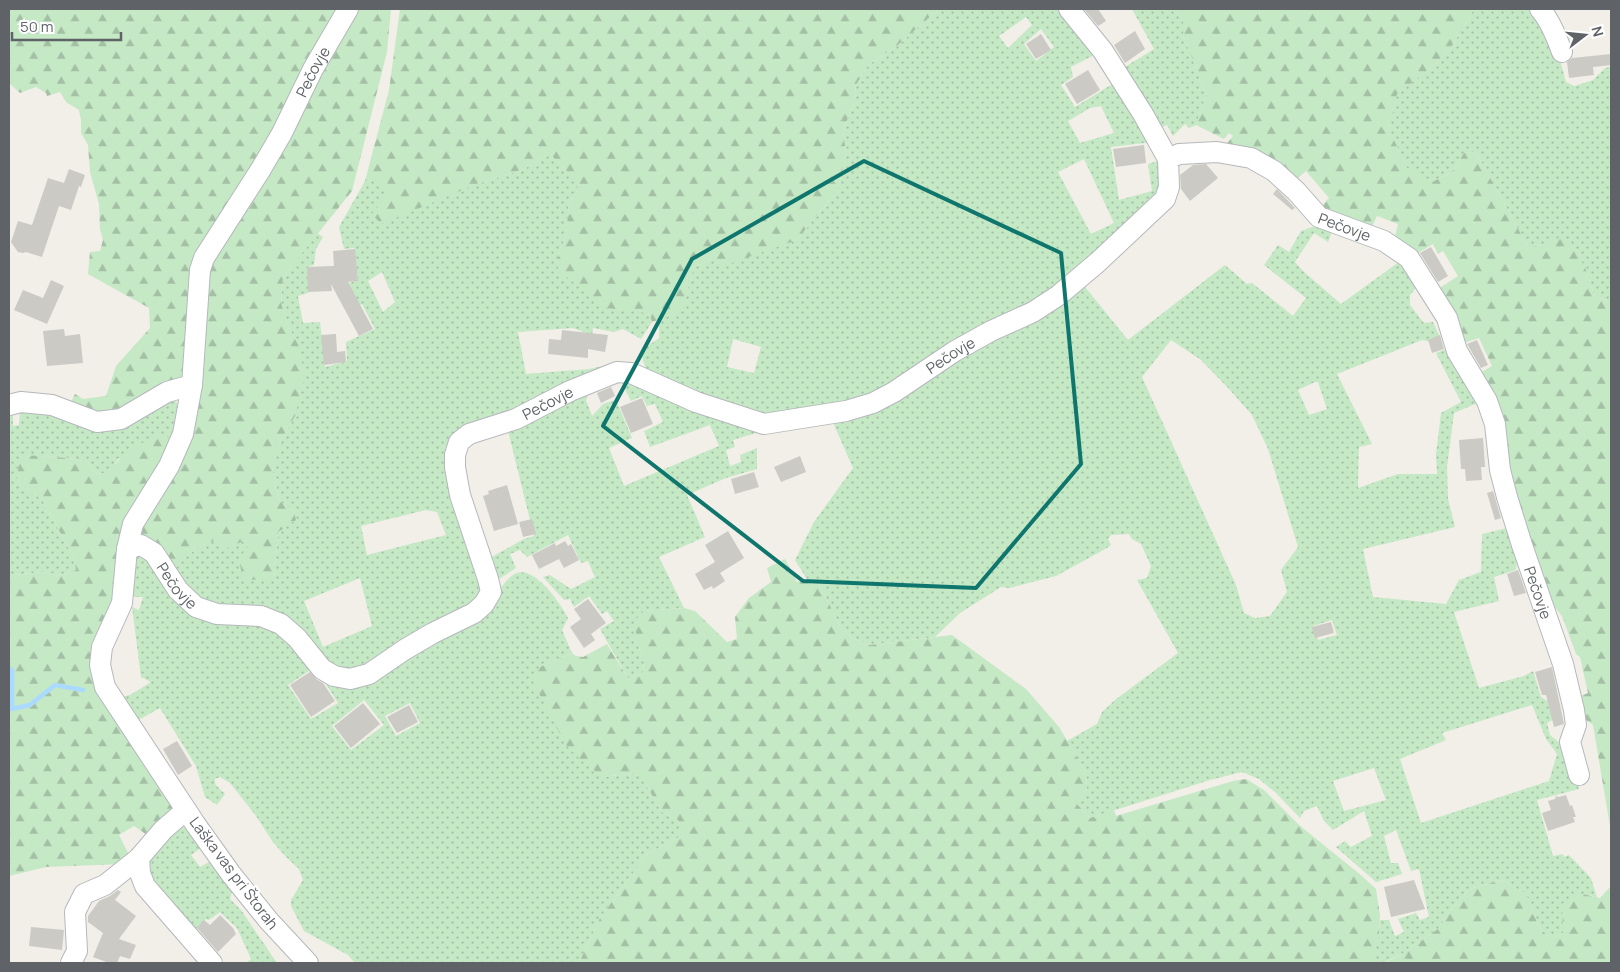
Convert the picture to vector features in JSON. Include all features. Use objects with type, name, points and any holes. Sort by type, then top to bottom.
[{"type":"street","name":"Pečovje","points":[[186,810],[105,687],[100,665],[102,647],[122,602],[127,549],[133,524],[169,466],[183,434],[192,385],[200,270],[204,258],[282,133],[313,69],[348,9]]},
{"type":"street","points":[[1069,9],[1103,51],[1143,114],[1168,159]]},
{"type":"street","points":[[1540,9],[1557,38],[1562,52]]},
{"type":"street","name":"Pečovje","points":[[127,549],[141,545],[154,553],[178,590],[196,607],[217,614],[261,616],[281,624],[297,638],[322,669],[334,676],[350,679],[369,674],[433,633],[474,613],[484,604],[491,592],[460,495],[454,467],[455,454],[459,442],[469,434],[516,419],[570,391],[616,372],[631,373],[696,402],[764,424],[846,411],[873,403],[894,392],[991,330],[1033,312],[1059,296],[1165,199],[1169,187],[1168,159],[1179,154],[1217,152],[1250,158],[1274,171],[1296,191],[1319,217],[1384,241],[1409,258],[1448,318],[1457,351],[1487,401],[1495,424],[1500,470],[1507,497],[1560,655],[1570,692],[1576,725],[1570,742],[1579,775]]},
{"type":"street","points":[[9,405],[22,402],[52,405],[97,422],[121,419],[168,392],[192,385]]},
{"type":"street","name":"Laška vas pri Štorah","points":[[71,963],[77,951],[75,912],[84,894],[105,885],[139,858],[163,830],[186,810],[231,874],[308,963]]},
{"type":"street","points":[[139,858],[140,873],[145,886],[212,963]]},
{"type":"highlighted area","points":[[864,161],[1061,253],[1081,464],[976,588],[803,581],[603,426],[692,259]]},
{"type":"green space","points":[[9,9],[341,9],[197,263],[187,367],[182,378],[110,418],[71,402],[75,394],[83,399],[106,396],[116,366],[150,328],[149,308],[88,274],[90,252],[100,251],[103,240],[100,229],[99,204],[90,172],[88,145],[81,133],[79,110],[66,102],[60,92],[47,96],[46,93],[36,87],[20,93],[9,83]]},
{"type":"green space","points":[[353,9],[391,9],[387,52],[352,191],[283,277],[281,303],[289,328],[298,344],[305,376],[295,416],[281,440],[272,468],[280,501],[294,512],[296,520],[278,532],[274,579],[243,580],[239,559],[248,546],[244,541],[224,549],[217,540],[203,545],[192,552],[172,572],[137,534],[166,489],[210,267]]},
{"type":"green space","points":[[400,9],[939,9],[898,45],[868,65],[856,85],[853,107],[843,129],[846,154],[837,193],[797,240],[720,267],[712,260],[694,267],[681,312],[652,322],[650,315],[639,311],[607,308],[560,272],[556,263],[566,235],[569,203],[576,194],[579,183],[550,154],[524,169],[477,184],[381,224],[372,214],[387,195],[378,181],[365,181],[389,90]]},
{"type":"green space","points":[[939,9],[1065,9],[1100,52],[1071,67],[1073,77],[1061,85],[1075,107],[1119,80],[1153,142],[1111,147],[1119,200],[1152,191],[1148,164],[1161,160],[1165,188],[1095,262],[884,395],[774,419],[713,404],[646,369],[640,351],[659,338],[659,319],[681,311],[694,267],[712,260],[797,240],[837,193],[846,154],[843,129],[853,107],[856,85],[868,65],[898,45]],"holes":[[[1026,17],[1032,25],[1008,48],[999,36]],[[1041,29],[1054,47],[1036,61],[1024,44]],[[1101,106],[1114,133],[1080,143],[1068,121],[1090,108]],[[1084,159],[1114,223],[1091,234],[1058,172]],[[733,339],[761,347],[754,373],[727,367]]]},
{"type":"green space","points":[[1132,9],[1176,9],[1183,21],[1183,35],[1200,82],[1207,93],[1196,125],[1189,128],[1185,124],[1173,136],[1167,125],[1155,130],[1120,70],[1154,49]]},
{"type":"green space","points":[[1176,9],[1474,9],[1450,49],[1432,67],[1397,94],[1389,129],[1407,168],[1432,182],[1452,172],[1464,153],[1476,152],[1528,247],[1543,245],[1552,238],[1568,239],[1585,267],[1594,295],[1611,303],[1611,832],[1593,725],[1582,717],[1576,698],[1588,693],[1580,657],[1576,654],[1562,616],[1548,599],[1478,374],[1492,366],[1479,338],[1460,344],[1435,291],[1458,276],[1443,251],[1438,254],[1433,244],[1413,256],[1393,245],[1398,224],[1377,216],[1370,231],[1320,208],[1329,198],[1306,171],[1293,182],[1223,148],[1233,136],[1229,133],[1224,139],[1196,125],[1207,93],[1200,82],[1183,35],[1183,21]]},
{"type":"green space","points":[[1474,9],[1536,9],[1554,38],[1566,82],[1574,86],[1593,80],[1605,68],[1611,67],[1611,303],[1594,295],[1585,267],[1552,238],[1543,245],[1528,247],[1476,152],[1464,153],[1452,172],[1432,182],[1407,169],[1389,129],[1396,94],[1432,67],[1450,49]]},
{"type":"green space","points":[[550,154],[579,182],[576,194],[569,203],[566,235],[556,263],[624,311],[639,311],[650,315],[652,322],[641,339],[623,329],[614,332],[593,328],[592,335],[573,328],[518,332],[526,374],[589,369],[613,364],[458,439],[483,577],[482,600],[375,667],[339,673],[300,634],[212,610],[172,572],[192,552],[203,545],[217,540],[224,549],[244,541],[274,579],[278,532],[294,512],[280,501],[272,468],[281,440],[295,416],[298,344],[289,328],[281,303],[283,277],[317,233],[323,237],[316,249],[314,265],[308,267],[308,293],[298,296],[303,323],[320,322],[325,367],[347,361],[346,342],[375,329],[362,304],[358,306],[346,284],[358,280],[354,248],[344,249],[339,227],[365,181],[378,181],[388,195],[477,184],[524,169]],"holes":[[[382,272],[395,302],[383,312],[368,281]],[[426,510],[437,512],[446,535],[367,555],[361,526]],[[360,578],[372,626],[323,647],[304,601]]]},
{"type":"green space","points":[[1318,225],[1334,227],[1328,242],[1314,233],[1295,262],[1341,304],[1403,259],[1420,283],[1410,295],[1410,305],[1424,323],[1433,322],[1440,337],[1428,341],[1422,340],[1337,374],[1372,444],[1359,447],[1358,488],[1398,474],[1437,474],[1436,454],[1441,413],[1461,402],[1436,353],[1452,347],[1482,401],[1454,413],[1447,467],[1448,499],[1455,527],[1363,549],[1373,597],[1446,604],[1459,580],[1481,572],[1482,534],[1511,527],[1518,550],[1516,570],[1494,577],[1499,601],[1454,612],[1479,688],[1524,676],[1533,671],[1541,697],[1549,702],[1553,720],[1547,723],[1550,735],[1560,743],[1567,753],[1579,789],[1537,800],[1553,856],[1563,854],[1564,857],[1569,855],[1591,878],[1597,898],[1590,895],[1563,933],[1551,938],[1540,929],[1526,894],[1502,880],[1469,889],[1438,929],[1402,954],[1383,963],[1373,956],[1379,935],[1380,920],[1389,920],[1395,936],[1404,932],[1398,919],[1416,913],[1420,920],[1429,917],[1419,869],[1411,871],[1396,830],[1384,836],[1391,863],[1398,863],[1402,874],[1376,882],[1336,847],[1345,841],[1351,847],[1372,836],[1364,811],[1333,830],[1324,821],[1317,806],[1304,811],[1300,818],[1276,793],[1259,779],[1242,772],[1210,780],[1090,818],[1077,804],[1087,788],[1086,773],[1067,741],[1097,724],[1102,712],[1115,700],[1178,653],[1137,580],[1147,578],[1151,566],[1141,544],[1132,539],[1129,534],[1111,535],[1108,539],[1111,545],[1107,548],[1056,576],[1009,588],[1001,587],[960,613],[935,637],[870,645],[852,638],[839,624],[820,585],[807,579],[795,560],[814,522],[853,468],[831,418],[1081,282],[1128,340],[1225,265],[1247,284],[1252,283],[1293,316],[1306,298],[1264,265],[1278,245],[1289,252],[1301,231]],"holes":[[[1171,340],[1201,360],[1252,415],[1268,449],[1298,547],[1281,570],[1287,592],[1270,616],[1255,618],[1244,613],[1236,585],[1142,377]],[[1318,382],[1327,409],[1309,415],[1298,390]],[[1332,620],[1337,635],[1318,640],[1313,626]],[[1532,705],[1546,739],[1557,754],[1549,781],[1421,823],[1400,759],[1446,740],[1442,733]],[[1374,768],[1386,800],[1344,811],[1333,781]]]},
{"type":"green space","points":[[620,379],[757,427],[756,433],[733,440],[735,447],[726,450],[730,466],[741,462],[740,455],[757,448],[757,469],[726,478],[687,495],[705,537],[659,557],[684,608],[644,611],[636,640],[644,661],[643,672],[629,680],[600,629],[614,621],[607,611],[602,614],[589,596],[574,607],[570,599],[564,600],[543,577],[550,575],[571,589],[595,577],[588,561],[581,563],[568,535],[527,557],[520,550],[510,554],[516,568],[499,579],[494,575],[490,558],[524,539],[534,536],[507,427],[588,394],[586,400],[592,416],[603,404],[616,400],[632,438],[609,448],[624,486],[719,446],[710,425],[650,447],[644,431],[663,422],[655,404],[647,406],[642,396],[631,401]]},
{"type":"green space","points":[[171,397],[177,403],[177,420],[171,438],[118,459],[109,474],[95,473],[88,462],[69,458],[26,455],[17,477],[21,486],[42,499],[74,558],[76,570],[64,575],[43,572],[9,574],[9,413],[13,412],[13,426],[19,425],[20,411]]},
{"type":"green space","points":[[159,435],[171,438],[154,485],[118,602],[97,649],[175,805],[173,815],[150,837],[134,826],[119,835],[130,857],[123,864],[46,867],[9,876],[9,574],[43,572],[64,575],[76,570],[74,558],[42,499],[21,486],[17,477],[19,465],[26,455],[69,458],[88,462],[95,473],[108,474],[125,454],[136,446]]},
{"type":"green space","points":[[141,551],[171,588],[279,627],[315,667],[288,685],[311,719],[338,703],[322,678],[344,684],[495,596],[505,583],[517,573],[524,572],[532,575],[554,596],[568,618],[562,630],[572,653],[540,667],[603,777],[634,773],[643,780],[662,812],[678,820],[681,836],[647,854],[600,918],[579,963],[355,963],[348,955],[304,931],[291,906],[291,900],[303,880],[299,869],[273,842],[256,816],[230,783],[220,777],[215,779],[215,784],[225,794],[217,805],[205,797],[196,766],[160,708],[135,722],[117,698],[130,695],[151,682],[141,677],[132,607],[139,610],[143,597],[134,597],[130,590],[133,554]],"holes":[[[364,700],[384,725],[351,750],[332,726]],[[410,703],[420,723],[396,736],[385,716]]]},
{"type":"green space","points":[[785,559],[797,582],[807,579],[820,585],[839,624],[852,638],[870,645],[952,635],[1026,689],[1059,727],[1086,773],[1087,788],[1077,804],[1090,818],[1114,810],[1116,816],[1233,781],[1246,779],[1264,790],[1299,825],[1376,889],[1380,915],[1379,935],[1374,956],[1383,963],[579,963],[600,918],[647,854],[681,836],[681,828],[678,820],[662,812],[643,780],[634,773],[603,777],[583,762],[566,745],[531,678],[540,667],[572,653],[583,657],[607,644],[629,680],[643,672],[644,661],[636,640],[636,619],[644,611],[684,608],[695,611],[727,642],[737,639],[735,617],[749,598],[771,582],[767,568]]},
{"type":"green space","points":[[183,827],[191,831],[204,846],[191,855],[200,867],[213,860],[234,885],[230,899],[241,910],[277,963],[246,963],[251,959],[237,928],[220,912],[209,920],[206,919],[191,934],[151,890],[145,859],[173,829]]},
{"type":"green space","points":[[1502,880],[1526,894],[1540,929],[1551,938],[1563,933],[1562,904],[1577,893],[1600,898],[1611,886],[1611,963],[1385,963],[1402,954],[1438,929],[1469,889]]},
{"type":"building","points":[[1084,9],[1098,9],[1106,21],[1098,26]]},
{"type":"building","points":[[1135,31],[1145,49],[1125,63],[1114,45]]},
{"type":"building","points":[[1041,34],[1051,50],[1036,59],[1026,44]]},
{"type":"building","points":[[1611,54],[1611,65],[1593,67],[1594,75],[1569,78],[1567,62],[1572,58]]},
{"type":"building","points":[[1088,70],[1100,90],[1077,104],[1065,84]]},
{"type":"building","points":[[1144,145],[1146,163],[1116,167],[1113,149]]},
{"type":"building","points":[[1206,164],[1218,178],[1190,201],[1181,189],[1180,175],[1193,165]]},
{"type":"building","points":[[69,169],[85,175],[71,210],[59,206],[42,257],[26,252],[18,252],[11,242],[18,221],[32,225],[48,178],[64,183]]},
{"type":"building","points":[[1277,189],[1295,208],[1292,210],[1273,194]]},
{"type":"building","points":[[1431,247],[1448,276],[1438,282],[1420,253]]},
{"type":"building","points":[[355,249],[358,281],[348,282],[373,329],[359,336],[331,284],[332,291],[308,292],[307,267],[334,266],[333,251]]},
{"type":"building","points":[[51,280],[64,286],[47,324],[14,310],[23,290],[43,298]]},
{"type":"building","points":[[64,329],[65,336],[80,334],[83,363],[47,366],[43,331]]},
{"type":"building","points":[[562,330],[608,335],[605,352],[588,349],[588,358],[548,354],[549,339],[561,340]]},
{"type":"building","points":[[336,334],[337,352],[345,351],[346,362],[324,365],[321,335]]},
{"type":"building","points":[[1440,335],[1444,349],[1432,353],[1428,340]]},
{"type":"building","points":[[1477,340],[1488,365],[1481,368],[1467,344]]},
{"type":"building","points":[[611,387],[615,396],[601,403],[597,393]]},
{"type":"building","points":[[642,398],[653,424],[631,433],[620,407]]},
{"type":"building","points":[[1483,438],[1485,467],[1481,467],[1482,480],[1466,481],[1465,469],[1461,469],[1459,440]]},
{"type":"building","points":[[800,456],[806,472],[781,482],[774,467]]},
{"type":"building","points":[[754,472],[759,487],[735,494],[731,479]]},
{"type":"building","points":[[507,485],[518,524],[494,531],[483,496],[489,494],[488,491]]},
{"type":"building","points":[[1493,491],[1501,518],[1495,520],[1487,493]]},
{"type":"building","points":[[532,519],[536,534],[523,537],[519,522]]},
{"type":"building","points":[[728,531],[744,558],[720,573],[725,581],[713,589],[712,586],[704,590],[695,574],[715,562],[705,545]]},
{"type":"building","points":[[565,541],[568,546],[571,544],[579,560],[564,568],[559,559],[539,569],[532,555],[555,543],[556,546]]},
{"type":"building","points":[[1518,570],[1526,593],[1514,596],[1507,574]]},
{"type":"building","points":[[588,599],[606,623],[591,634],[595,640],[584,648],[570,627],[581,619],[574,609]]},
{"type":"building","points":[[1331,622],[1334,633],[1315,638],[1312,627]]},
{"type":"building","points":[[1552,667],[1564,724],[1554,727],[1546,695],[1542,695],[1535,672]]},
{"type":"building","points":[[310,672],[323,683],[335,701],[311,717],[290,685]]},
{"type":"building","points":[[363,703],[380,724],[351,748],[334,726]]},
{"type":"building","points":[[409,705],[418,722],[397,733],[387,717]]},
{"type":"building","points":[[177,741],[192,766],[178,775],[163,749]]},
{"type":"building","points":[[1566,795],[1576,817],[1573,817],[1575,822],[1548,831],[1542,813],[1551,810],[1548,801],[1555,799],[1556,796]]},
{"type":"building","points":[[1414,880],[1425,909],[1391,917],[1384,887]]},
{"type":"building","points":[[118,890],[121,892],[115,900],[136,916],[119,939],[136,945],[130,959],[120,956],[117,963],[109,963],[93,957],[103,933],[88,922],[88,916],[99,901]]},
{"type":"building","points":[[220,915],[233,928],[236,934],[218,952],[197,928],[204,920],[210,925]]},
{"type":"building","points":[[31,927],[64,930],[62,950],[29,946]]},
{"type":"waterway","points":[[9,668],[12,670],[12,709],[30,705],[55,685],[83,690]]}]
